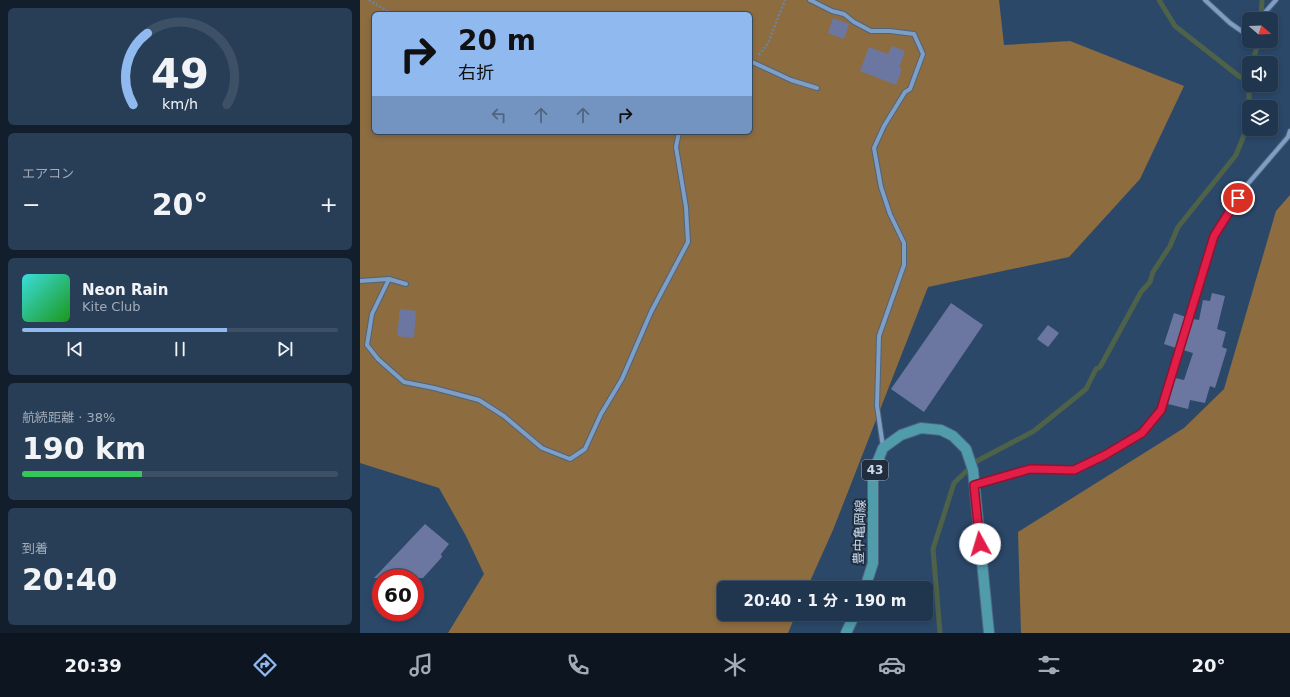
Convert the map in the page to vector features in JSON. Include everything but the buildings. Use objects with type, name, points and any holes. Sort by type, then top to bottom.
[{"type":"main road","name":"43","points":[[883,448],[901,435],[921,428],[942,430],[953,436],[966,449],[973,470],[989,633]]},
{"type":"main road","name":"豊中亀岡線","points":[[867,581],[873,563],[873,473],[883,448]]},
{"type":"main road","points":[[846,633],[852,621]]},
{"type":"street","points":[[810,0],[832,11],[844,14],[854,22],[871,31],[890,31],[914,34],[923,54],[910,89],[905,92],[884,126],[874,148],[881,187],[890,214],[904,243],[904,265],[879,336],[877,406],[883,448]]},
{"type":"street","points":[[1204,0],[1230,23],[1242,31]]},
{"type":"street","points":[[1265,12],[1276,0]]},
{"type":"street","points":[[752,62],[791,80],[817,88]]},
{"type":"street","points":[[974,485],[1030,469],[1074,470],[1110,452],[1142,433],[1161,410],[1214,236],[1246,186],[1288,137],[1290,131]]},
{"type":"street","points":[[389,279],[372,314],[368,345],[378,360],[404,382],[479,400],[504,416],[542,448],[570,459],[585,450],[601,414],[622,379],[651,312],[688,242],[686,207],[676,147],[679,134]]},
{"type":"street","points":[[360,281],[389,279],[406,284]]},
{"type":"path","points":[[369,0],[389,12]]},
{"type":"path","points":[[755,59],[768,43],[785,0]]},
{"type":"shaded area","points":[[360,0],[999,0],[1004,45],[1070,41],[1184,86],[1140,179],[1069,257],[928,287],[833,530],[810,581],[717,581],[717,621],[793,621],[788,633],[448,633],[484,574],[466,536],[439,488],[360,463]]},
{"type":"shaded area","points":[[1290,195],[1290,633],[1021,633],[1018,532],[1184,428],[1224,389],[1276,211]]},
{"type":"waterway","points":[[1159,0],[1175,26],[1242,77]]},
{"type":"waterway","points":[[1261,12],[1262,0]]},
{"type":"waterway","points":[[1254,56],[1257,48]]},
{"type":"waterway","points":[[1249,92],[1249,100]]},
{"type":"waterway","points":[[940,633],[933,549],[954,483],[977,461],[1034,431],[1086,389],[1096,369],[1100,367],[1141,292],[1150,282],[1153,272],[1170,246],[1178,227],[1236,155],[1244,136]]},
{"type":"route","points":[[980,544],[974,485],[1030,469],[1074,470],[1122,446],[1142,433],[1161,410],[1214,236],[1238,198]]}]
